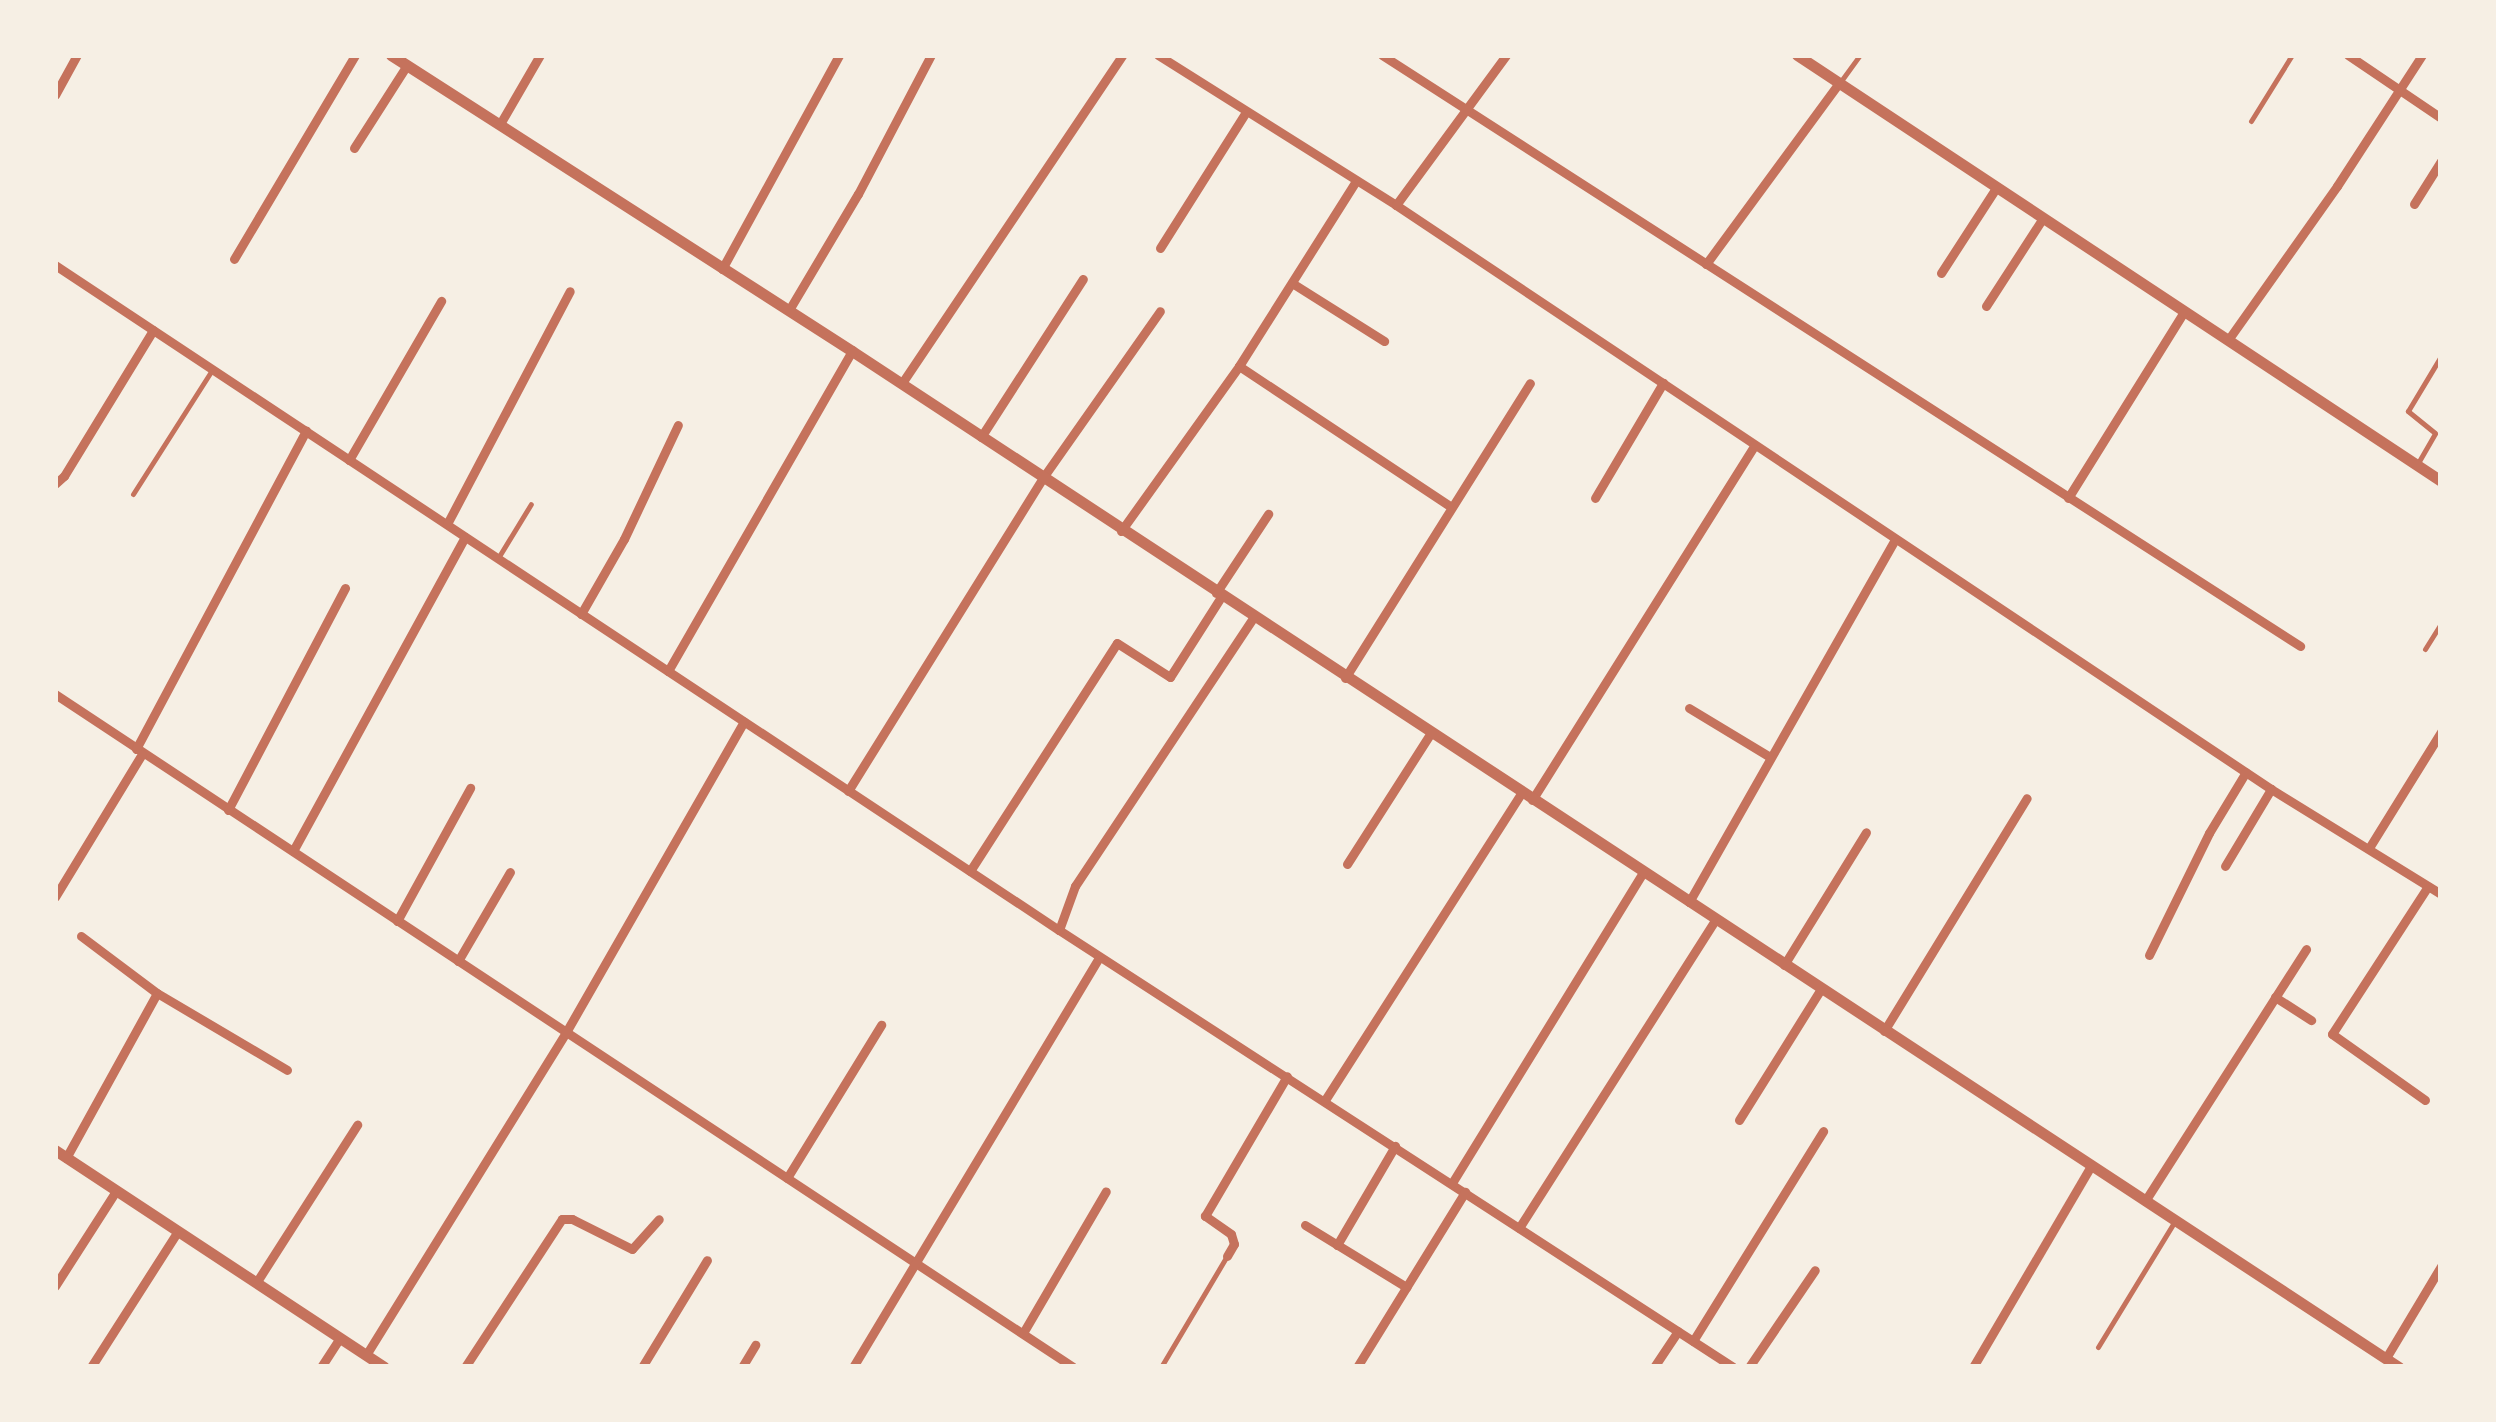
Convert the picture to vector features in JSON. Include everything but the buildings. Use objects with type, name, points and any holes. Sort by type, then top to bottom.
[{"type":"street","points":[[55,95],[77,55]]},
{"type":"street","points":[[234,259],[355,55]]},
{"type":"street","points":[[391,55],[902,383],[1218,595],[2399,1367]]},
{"type":"street","points":[[500,124],[540,55]]},
{"type":"street","points":[[722,269],[839,55]]},
{"type":"street","points":[[789,310],[858,194],[931,55]]},
{"type":"street","points":[[902,383],[1122,55]]},
{"type":"street","points":[[1158,55],[1396,205],[2246,772],[2441,894]]},
{"type":"street","points":[[1382,55],[2300,646]]},
{"type":"street","points":[[1396,205],[1506,55]]},
{"type":"street","points":[[1797,55],[2441,482]]},
{"type":"street","points":[[2348,55],[2441,118]]},
{"type":"street","points":[[2228,340],[2422,55]]},
{"type":"street","points":[[354,148],[406,65]]},
{"type":"street","points":[[1706,264],[1840,83]]},
{"type":"street","points":[[1160,248],[1246,112]]},
{"type":"street","points":[[2414,204],[2441,160]]},
{"type":"street","points":[[1122,531],[1239,366],[1356,181]]},
{"type":"street","points":[[1942,272],[1996,188]]},
{"type":"street","points":[[1986,306],[2043,218]]},
{"type":"street","points":[[55,265],[1099,957],[1733,1367]]},
{"type":"street","points":[[981,437],[1083,280]]},
{"type":"street","points":[[1292,283],[1384,341]]},
{"type":"street","points":[[447,524],[570,290]]},
{"type":"street","points":[[349,460],[440,301]]},
{"type":"street","points":[[848,790],[1042,479],[1160,312]]},
{"type":"street","points":[[2068,498],[2184,312]]},
{"type":"street","points":[[55,484],[64,476],[152,330]]},
{"type":"street","points":[[668,671],[852,351]]},
{"type":"street","points":[[1239,366],[1451,507]]},
{"type":"street","points":[[1345,678],[1530,382]]},
{"type":"street","points":[[1596,498],[1663,383]]},
{"type":"street","points":[[581,614],[624,539],[678,425]]},
{"type":"street","points":[[55,897],[139,752],[306,431]]},
{"type":"street","points":[[1325,1100],[1756,446]]},
{"type":"street","points":[[970,871],[1116,643],[1170,677],[1268,514]]},
{"type":"street","points":[[293,851],[465,536]]},
{"type":"street","points":[[1688,902],[1895,539]]},
{"type":"street","points":[[228,810],[345,588]]},
{"type":"street","points":[[1059,930],[1075,886],[1253,618]]},
{"type":"street","points":[[55,694],[1072,1367]]},
{"type":"street","points":[[1689,708],[1770,757]]},
{"type":"street","points":[[366,1356],[565,1034],[744,722]]},
{"type":"street","points":[[2369,848],[2441,732]]},
{"type":"street","points":[[1347,864],[1430,734]]},
{"type":"street","points":[[2149,955],[2209,834],[2246,772]]},
{"type":"street","points":[[396,920],[470,788]]},
{"type":"street","points":[[2225,866],[2272,788]]},
{"type":"street","points":[[1884,1031],[2028,798]]},
{"type":"street","points":[[1784,965],[1866,832]]},
{"type":"street","points":[[458,961],[510,872]]},
{"type":"street","points":[[1452,1183],[1643,873]]},
{"type":"street","points":[[2425,1100],[2332,1034],[2428,886]]},
{"type":"street","points":[[1520,1228],[1714,920]]},
{"type":"street","points":[[81,936],[156,994],[287,1070]]},
{"type":"street","points":[[2145,1201],[2306,948]]},
{"type":"street","points":[[853,1367],[1099,957]]},
{"type":"street","points":[[1739,1120],[1820,989]]},
{"type":"street","points":[[156,994],[60,1154],[384,1367]]},
{"type":"street","points":[[2275,997],[2310,1020]]},
{"type":"street","points":[[787,1178],[881,1025]]},
{"type":"street","points":[[1227,1256],[1234,1244],[1231,1234],[1205,1216],[1287,1076]]},
{"type":"street","points":[[256,1283],[357,1125]]},
{"type":"street","points":[[1693,1341],[1822,1131]]},
{"type":"street","points":[[1337,1244],[1396,1146]]},
{"type":"street","points":[[1973,1367],[2092,1166]]},
{"type":"street","points":[[55,1286],[116,1191]]},
{"type":"street","points":[[1023,1333],[1106,1191]]},
{"type":"street","points":[[1357,1367],[1464,1192]]},
{"type":"street","points":[[466,1367],[562,1219],[572,1219],[632,1249],[659,1219]]},
{"type":"street","points":[[1305,1225],[1406,1286]]},
{"type":"street","points":[[91,1367],[178,1232]]},
{"type":"street","points":[[642,1367],[707,1260]]},
{"type":"street","points":[[2386,1358],[2441,1266]]},
{"type":"street","points":[[1748,1367],[1815,1270]]},
{"type":"street","points":[[1654,1367],[1678,1331]]},
{"type":"street","points":[[321,1367],[340,1338]]},
{"type":"street","points":[[742,1367],[756,1345]]},
{"type":"lane","points":[[1840,83],[1860,55]]},
{"type":"lane","points":[[2251,121],[2292,55]]},
{"type":"lane","points":[[2417,466],[2436,434],[2408,412],[2441,356]]},
{"type":"lane","points":[[133,494],[212,369]]},
{"type":"lane","points":[[498,558],[531,504]]},
{"type":"lane","points":[[2425,648],[2441,624]]},
{"type":"lane","points":[[2098,1347],[2175,1221]]},
{"type":"lane","points":[[1162,1367],[1227,1256]]}]
